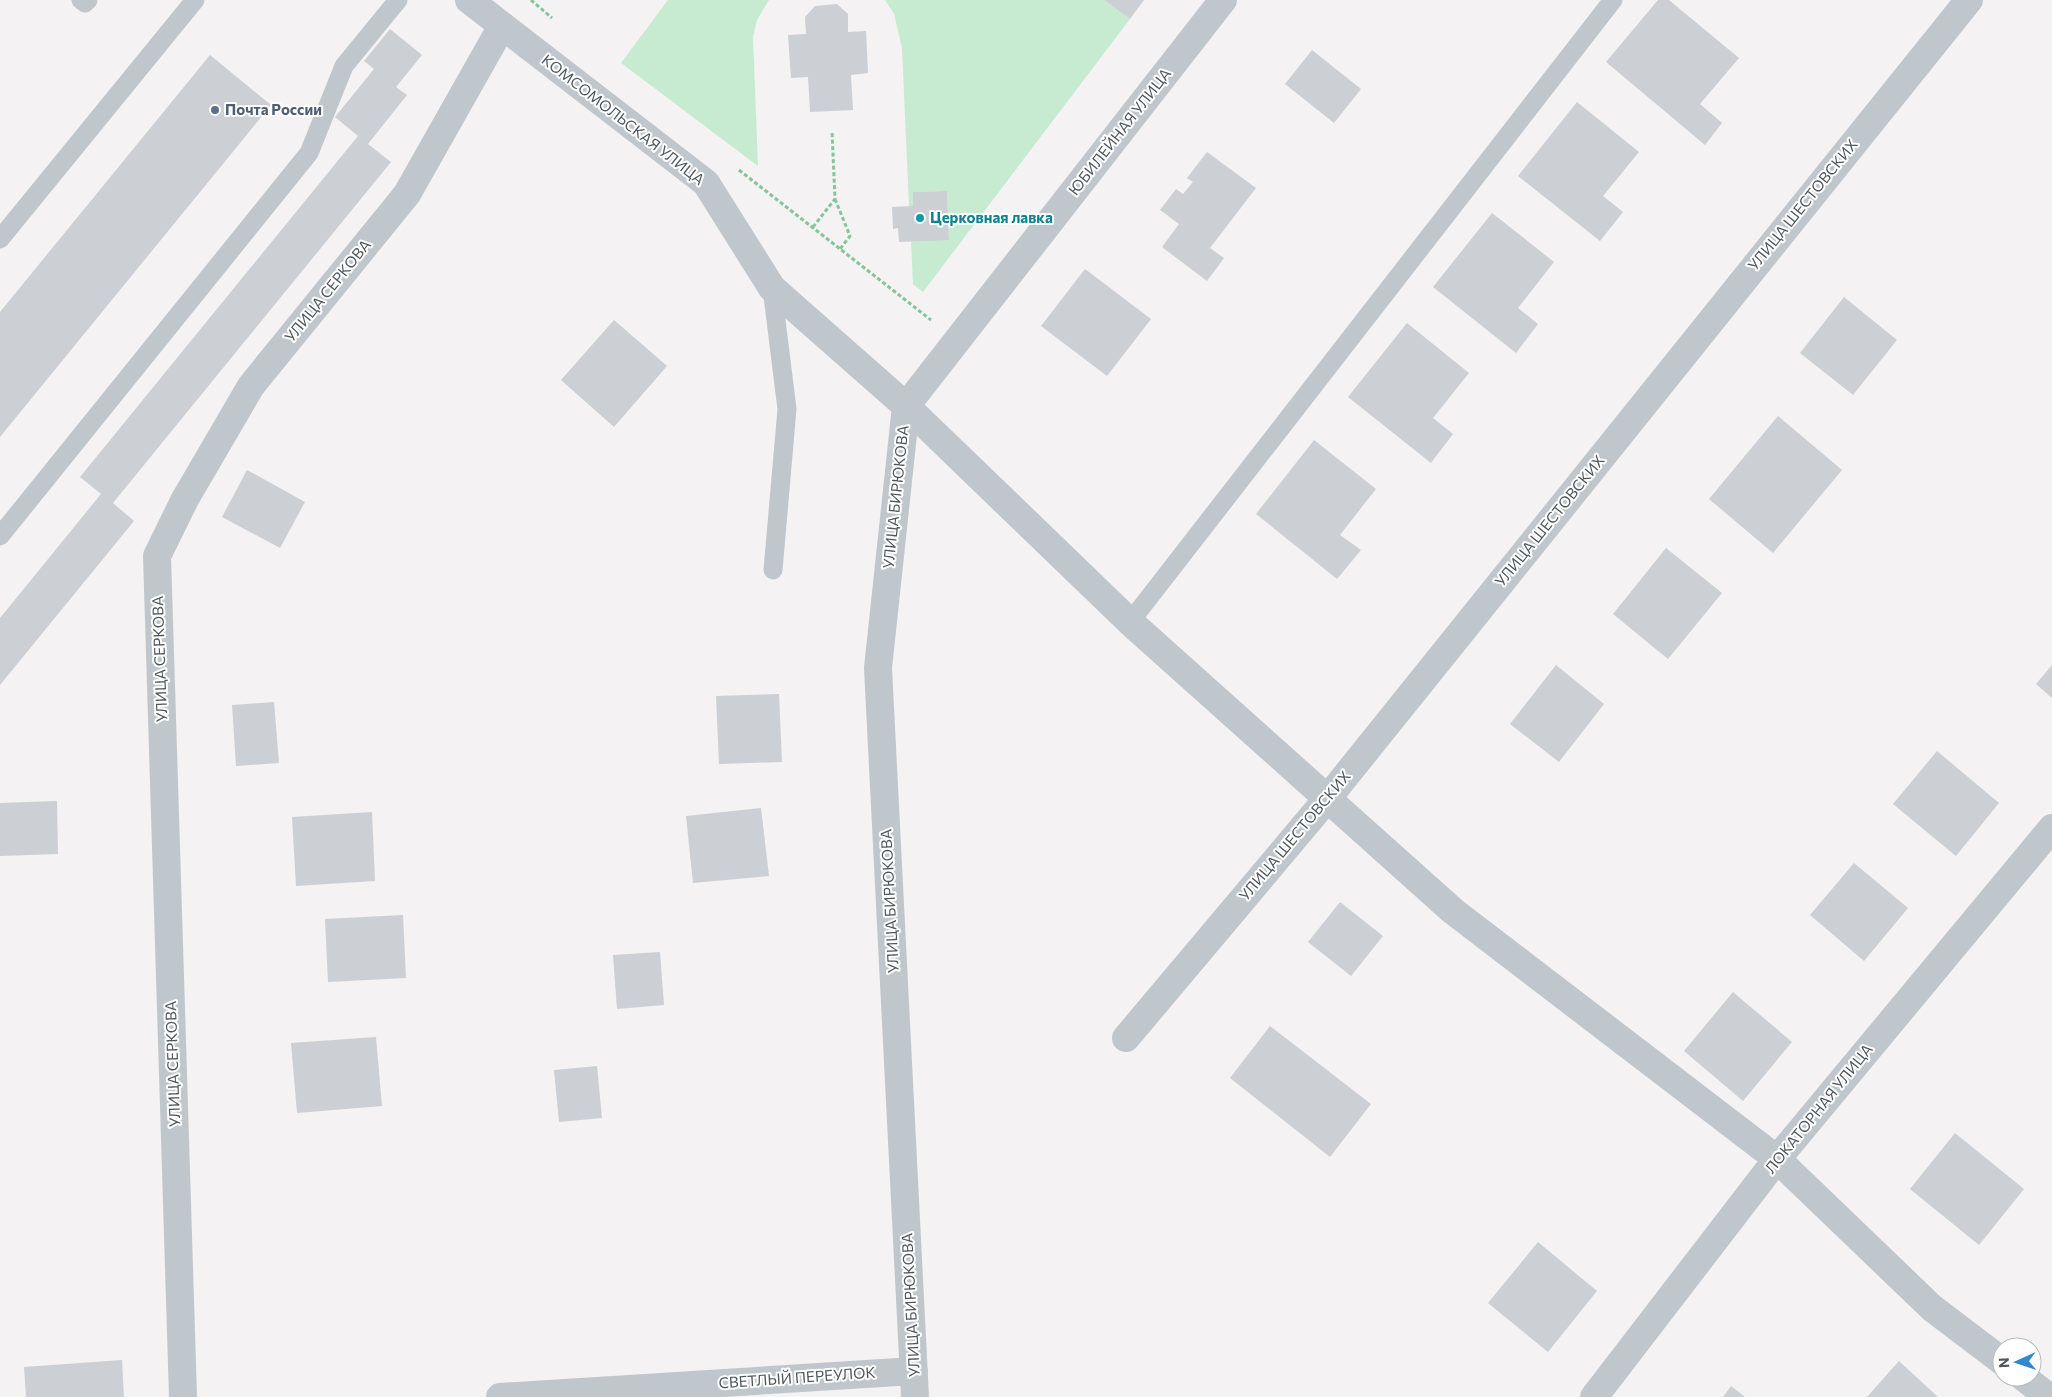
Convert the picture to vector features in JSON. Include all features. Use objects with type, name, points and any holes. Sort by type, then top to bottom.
[{"type":"street","name":"КОМСОМОЛЬСКАЯ УЛИЦА","points":[[468,0],[706,183],[772,288],[906,406],[1130,622],[1453,911],[1777,1159],[1932,1308],[1992,1353]]},
{"type":"street","name":"ЮБИЛЕЙНАЯ УЛИЦА","points":[[906,406],[1223,0]]},
{"type":"street","name":"УЛИЦА ШЕСТОВСКИХ","points":[[1126,1038],[1327,799],[1969,0]]},
{"type":"street","name":"УЛИЦА СЕРКОВА","points":[[183,1397],[157,556],[185,498],[251,386],[407,194],[502,26]]},
{"type":"street","name":"УЛИЦА БИРЮКОВА","points":[[906,406],[878,668],[915,1384]]},
{"type":"street","name":"ЛОКАТОРНАЯ УЛИЦА","points":[[1594,1397],[1777,1159],[2052,828]]},
{"type":"street","name":"СВЕТЛЫЙ ПЕРЕУЛОК","points":[[500,1397],[915,1384]]},
{"type":"street","points":[[2036,1387],[2049,1397]]},
{"type":"lane","points":[[81,0],[85,3],[88,0]]},
{"type":"lane","points":[[0,240],[195,0]]},
{"type":"lane","points":[[0,536],[309,153],[344,66],[398,0]]},
{"type":"lane","points":[[1130,622],[1613,0]]},
{"type":"lane","points":[[772,288],[787,409],[773,570]]},
{"type":"path","points":[[531,0],[553,19]]},
{"type":"path","points":[[832,131],[835,199],[850,236],[840,249]]},
{"type":"path","points":[[736,167],[957,340]]},
{"type":"path","points":[[812,227],[835,199]]},
{"type":"green space","points":[[668,0],[769,0],[757,20],[753,37],[758,166],[621,63]]},
{"type":"green space","points":[[885,0],[1104,0],[1130,19],[923,292],[913,284],[911,241],[949,239],[947,191],[913,192],[913,206],[909,206],[902,48],[894,14]]},
{"type":"building","points":[[1104,0],[1144,0],[1130,19]]},
{"type":"building","points":[[1658,0],[1669,0],[1739,58],[1700,104],[1722,123],[1705,145],[1606,62]]},
{"type":"building","points":[[837,4],[848,14],[848,32],[866,31],[868,73],[851,75],[853,110],[810,112],[808,77],[791,78],[788,35],[806,34],[805,17],[815,6]]},
{"type":"building","points":[[390,29],[422,55],[396,87],[407,95],[368,144],[391,162],[113,503],[134,521],[0,685],[0,618],[101,494],[80,477],[358,136],[335,117],[374,69],[364,61]]},
{"type":"building","points":[[1312,50],[1361,89],[1334,123],[1285,84]]},
{"type":"building","points":[[210,55],[271,105],[0,437],[0,312]]},
{"type":"building","points":[[1577,102],[1639,152],[1603,196],[1623,212],[1600,241],[1518,176]]},
{"type":"building","points":[[1207,152],[1256,188],[1210,248],[1224,258],[1207,281],[1162,247],[1179,224],[1160,210],[1176,189],[1183,194],[1193,182],[1187,178]]},
{"type":"building","name":"Церковная лавка","points":[[947,191],[949,240],[899,242],[898,228],[893,229],[892,207],[913,206],[913,192]]},
{"type":"building","points":[[1492,213],[1554,262],[1518,308],[1538,324],[1516,353],[1433,287]]},
{"type":"building","points":[[1085,269],[1151,319],[1107,376],[1041,326]]},
{"type":"building","points":[[1844,297],[1897,340],[1853,395],[1800,353]]},
{"type":"building","points":[[614,320],[667,366],[614,427],[561,380]]},
{"type":"building","points":[[1407,323],[1469,373],[1433,418],[1453,434],[1431,463],[1348,397]]},
{"type":"building","points":[[1778,416],[1842,470],[1773,553],[1709,499]]},
{"type":"building","points":[[1314,440],[1376,489],[1340,535],[1361,550],[1337,579],[1256,514]]},
{"type":"building","points":[[247,470],[305,502],[280,548],[222,517]]},
{"type":"building","points":[[1666,548],[1722,593],[1668,659],[1613,614]]},
{"type":"building","points":[[1556,665],[1604,704],[1559,762],[1510,724]]},
{"type":"building","points":[[2052,665],[2052,698],[2036,684]]},
{"type":"building","points":[[779,694],[782,762],[719,764],[716,696]]},
{"type":"building","points":[[274,702],[279,763],[236,766],[232,705]]},
{"type":"building","points":[[1937,751],[1999,803],[1956,856],[1893,804]]},
{"type":"building","points":[[57,801],[58,854],[0,856],[0,803]]},
{"type":"building","points":[[761,808],[769,876],[693,883],[686,816]]},
{"type":"building","points":[[372,812],[375,881],[296,886],[292,817]]},
{"type":"building","points":[[1854,863],[1908,908],[1864,961],[1810,915]]},
{"type":"building","points":[[1340,902],[1383,936],[1351,976],[1308,942]]},
{"type":"building","points":[[403,915],[406,978],[328,982],[325,919]]},
{"type":"building","points":[[660,952],[664,1005],[617,1009],[613,955]]},
{"type":"building","points":[[1733,992],[1792,1042],[1743,1101],[1684,1051]]},
{"type":"building","points":[[1270,1026],[1371,1104],[1330,1157],[1230,1078]]},
{"type":"building","points":[[376,1037],[382,1106],[297,1113],[291,1043]]},
{"type":"building","points":[[597,1066],[602,1118],[559,1122],[554,1070]]},
{"type":"building","points":[[1955,1133],[2024,1189],[1979,1245],[1910,1189]]},
{"type":"building","points":[[1538,1242],[1597,1291],[1548,1352],[1488,1303]]},
{"type":"building","points":[[122,1360],[124,1397],[26,1397],[24,1367]]},
{"type":"building","points":[[1899,1361],[1938,1397],[1867,1397]]},
{"type":"building","points":[[1731,1386],[1745,1397],[1723,1397]]},
{"type":"place","name":"Почта России","points":[[215,110]]},
{"type":"place","name":"Церковная лавка","points":[[920,218]]}]
